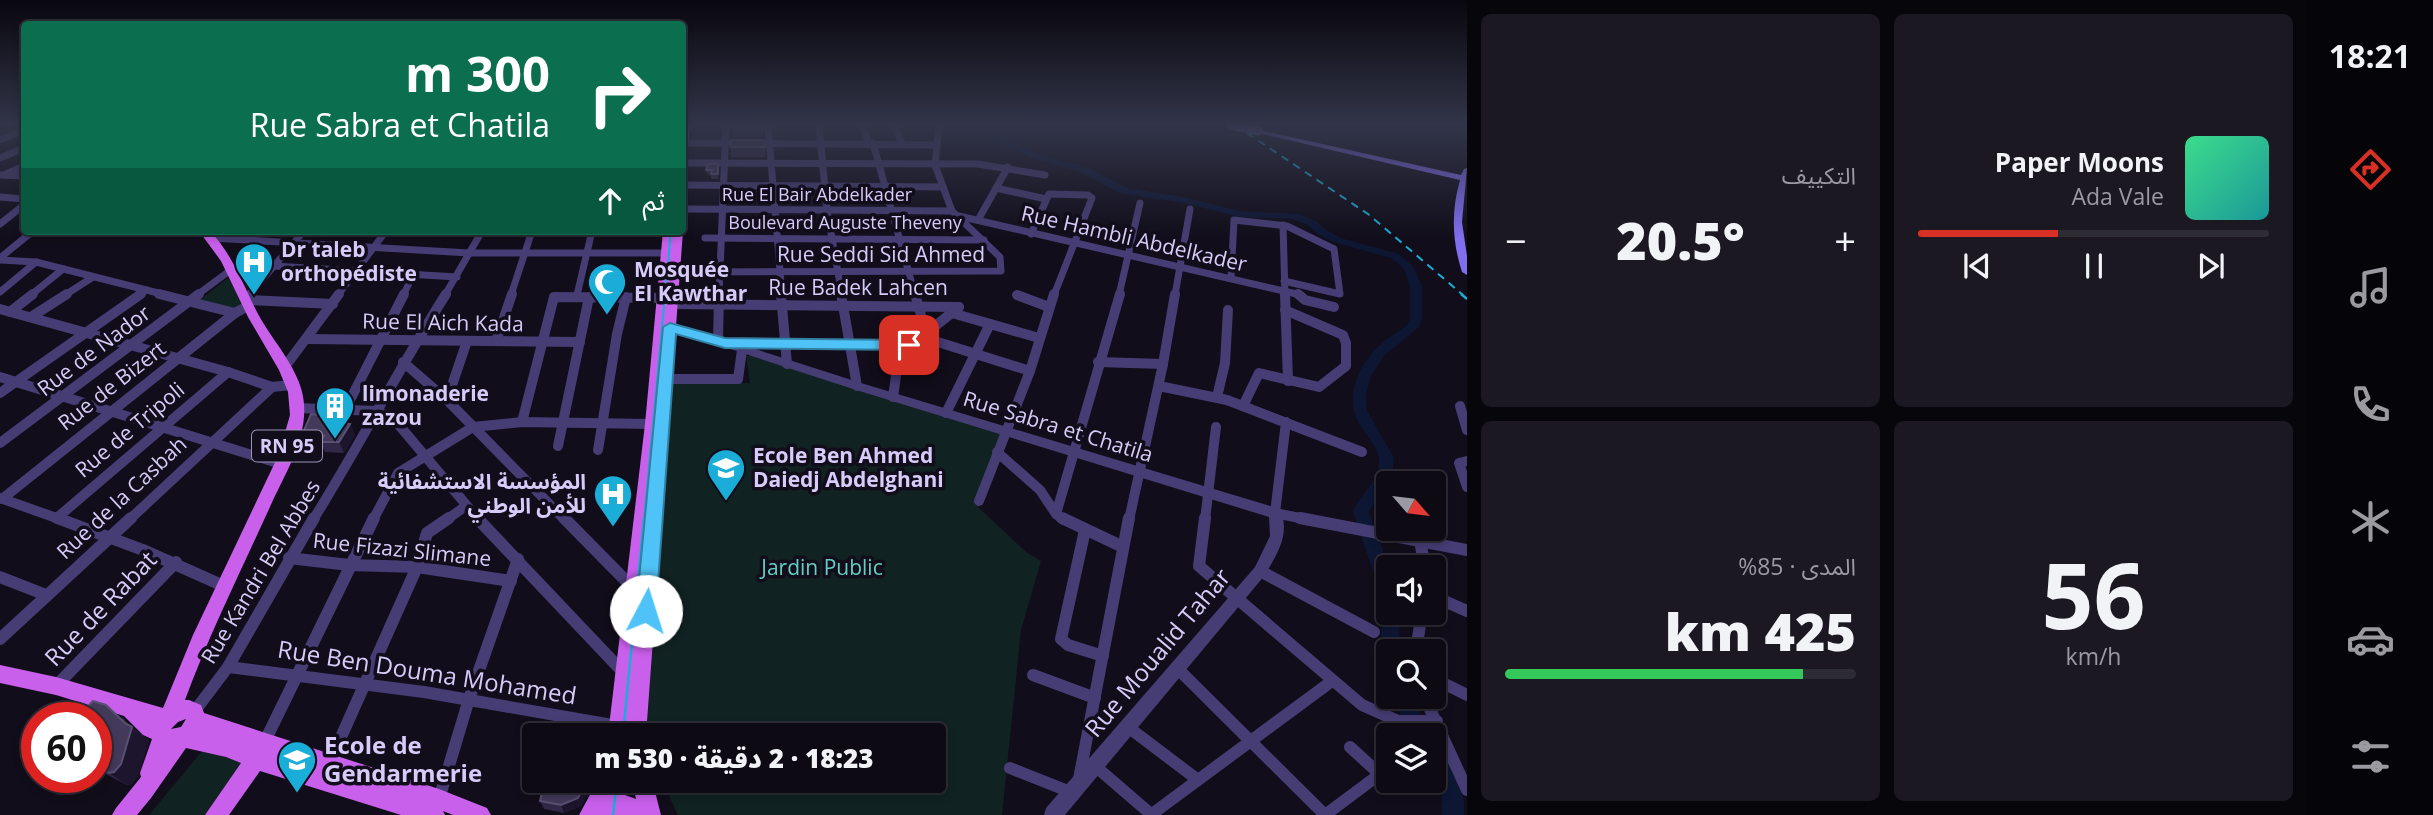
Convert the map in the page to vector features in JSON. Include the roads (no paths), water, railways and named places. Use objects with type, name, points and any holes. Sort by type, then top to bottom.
[{"type":"main road","points":[[1388,163],[1465,182],[1456,218],[1457,236],[1467,272]]},
{"type":"main road","name":"RN 95","points":[[177,725],[187,667],[281,464],[296,421],[297,408],[297,399],[284,368],[232,269],[208,235]]},
{"type":"main road","points":[[628,723],[666,379],[668,235]]},
{"type":"main road","points":[[666,301],[674,272],[678,235]]},
{"type":"main road","points":[[627,723],[624,673],[665,327]]},
{"type":"main road","points":[[0,674],[56,686],[131,709],[150,728],[177,725],[226,747],[329,764],[436,807]]},
{"type":"main road","points":[[123,815],[144,791],[177,725]]},
{"type":"main road","points":[[260,752],[436,807],[480,815]]},
{"type":"main road","points":[[216,815],[260,752]]},
{"type":"main road","points":[[591,814],[602,793]]},
{"type":"main road","points":[[644,793],[648,815]]},
{"type":"main road","points":[[591,814],[606,806],[620,804],[648,815]]},
{"type":"street","points":[[686,163],[1008,167],[1045,175]]},
{"type":"street","points":[[726,164],[718,305],[721,342],[909,345]]},
{"type":"street","points":[[770,164],[783,342],[787,364]]},
{"type":"street","points":[[821,164],[857,386]]},
{"type":"street","points":[[879,164],[924,335]]},
{"type":"street","points":[[935,165],[954,214],[984,240]]},
{"type":"street","points":[[2,175],[21,167]]},
{"type":"street","points":[[978,220],[1008,167]]},
{"type":"street","points":[[2,175],[21,176]]},
{"type":"street","points":[[686,185],[943,187]]},
{"type":"street","points":[[996,188],[1045,199]]},
{"type":"street","points":[[979,501],[997,452],[1008,431],[1049,307],[1092,198],[1088,195],[1051,193],[1045,199],[1031,234]]},
{"type":"street","points":[[0,197],[21,199]]},
{"type":"street","points":[[1056,514],[1076,453],[1098,362],[1120,292],[1140,203]]},
{"type":"street","points":[[1,223],[21,207]]},
{"type":"street","name":"Rue El Bair Abdelkader","points":[[686,209],[891,210],[954,214],[978,220]]},
{"type":"street","points":[[1010,768],[1075,791],[1104,656],[1138,471],[1159,386],[1190,209]]},
{"type":"street","name":"Rue Hambli Abdelkader","points":[[978,220],[1231,278],[1284,286]]},
{"type":"street","points":[[1231,278],[1234,220],[1283,225],[1334,249],[1340,293],[1284,286]]},
{"type":"street","points":[[1283,225],[1288,380]]},
{"type":"street","points":[[0,259],[28,235]]},
{"type":"street","points":[[208,235],[290,243],[469,253],[666,253]]},
{"type":"street","points":[[245,296],[274,266],[294,235]]},
{"type":"street","points":[[245,296],[299,235]]},
{"type":"street","points":[[284,368],[383,235]]},
{"type":"street","name":"Rue Kandri Bel Abbes","points":[[177,725],[228,667],[289,558],[356,451],[403,362],[457,277],[480,235]]},
{"type":"street","points":[[496,341],[531,235]]},
{"type":"street","points":[[577,296],[591,235]]},
{"type":"street","name":"Boulevard Auguste Theveny","points":[[705,238],[984,240]]},
{"type":"street","name":"Rue Seddi Sid Ahmed","points":[[674,272],[999,272],[1003,268],[1000,257],[984,240]]},
{"type":"street","points":[[0,259],[36,262],[190,302],[245,296],[333,304]]},
{"type":"street","points":[[0,292],[36,262]]},
{"type":"street","points":[[274,266],[457,277]]},
{"type":"street","points":[[5,310],[63,269]]},
{"type":"street","name":"Rue de Nador","points":[[0,443],[232,269]]},
{"type":"street","points":[[345,410],[414,274]]},
{"type":"street","points":[[31,317],[93,277]]},
{"type":"street","points":[[1284,286],[1300,294],[1305,300],[1334,307]]},
{"type":"street","points":[[0,393],[146,290]]},
{"type":"street","name":"Rue Badek Lahcen","points":[[544,342],[552,300],[558,295],[626,297],[718,305],[955,305],[956,310],[990,324],[1039,338]]},
{"type":"street","points":[[1017,295],[1049,307]]},
{"type":"street","name":"Rue de Bizert","points":[[1,499],[177,359],[245,296]]},
{"type":"street","points":[[558,446],[589,297]]},
{"type":"street","points":[[598,450],[617,334],[626,297]]},
{"type":"street","points":[[5,310],[228,372],[272,387],[291,385]]},
{"type":"street","points":[[893,397],[897,361],[909,345],[956,310]]},
{"type":"street","points":[[1217,397],[1225,363],[1228,310]]},
{"type":"street","points":[[1243,406],[1259,373],[1314,387],[1324,386],[1346,366],[1346,343],[1340,332],[1285,310]]},
{"type":"street","points":[[946,413],[990,324]]},
{"type":"street","name":"Rue Sabra et Chatila","points":[[665,327],[1275,513]]},
{"type":"street","points":[[924,335],[1030,371]]},
{"type":"street","name":"Rue El Aich Kada","points":[[306,339],[580,342]]},
{"type":"street","points":[[447,400],[467,341]]},
{"type":"street","points":[[522,422],[544,342]]},
{"type":"street","points":[[666,379],[738,379],[742,350]]},
{"type":"street","points":[[403,362],[447,400],[634,589]]},
{"type":"street","points":[[1098,362],[1163,364]]},
{"type":"street","name":"Rue de Tripoli","points":[[58,517],[228,372]]},
{"type":"street","points":[[0,377],[281,464]]},
{"type":"street","points":[[1159,386],[1217,397],[1362,452]]},
{"type":"street","name":"Rue de la Casbah","points":[[0,639],[272,387]]},
{"type":"street","points":[[1460,407],[1467,430]]},
{"type":"street","points":[[297,408],[377,411],[393,418],[466,506],[624,673]]},
{"type":"street","points":[[260,752],[393,477],[473,427],[522,422],[652,424]]},
{"type":"street","points":[[1286,422],[1275,513],[1376,532]]},
{"type":"street","points":[[1216,427],[1199,566],[1362,705],[1398,720],[1432,721]]},
{"type":"street","points":[[997,452],[1046,498],[1056,514],[1123,547]]},
{"type":"street","points":[[1464,461],[1459,469],[1467,487]]},
{"type":"street","points":[[1,499],[111,536],[176,562],[226,587]]},
{"type":"street","points":[[329,764],[417,567],[430,530],[466,506]]},
{"type":"street","name":"Rue Moualid Tahar","points":[[1053,815],[1259,571],[1277,539],[1279,530],[1275,513]]},
{"type":"street","points":[[1085,530],[1061,639],[1068,645],[1104,656]]},
{"type":"street","points":[[1423,555],[1420,541],[1467,550]]},
{"type":"street","name":"Rue Fizazi Slimane","points":[[289,558],[349,565],[417,567],[510,580]]},
{"type":"street","points":[[436,807],[468,699],[518,559]]},
{"type":"street","name":"Rue de Rabat","points":[[56,686],[176,562]]},
{"type":"street","points":[[1259,571],[1374,632]]},
{"type":"street","points":[[0,577],[46,595]]},
{"type":"street","points":[[1446,602],[1467,611]]},
{"type":"street","name":"Rue Ben Douma Mohamed","points":[[228,667],[298,674],[468,699],[587,723]]},
{"type":"street","points":[[1177,668],[1325,815],[1376,778]]},
{"type":"street","points":[[1033,675],[1095,698]]},
{"type":"street","points":[[1095,766],[1152,815],[1332,681]]},
{"type":"street","points":[[1446,684],[1467,695]]},
{"type":"street","points":[[1428,709],[1467,790]]},
{"type":"street","points":[[1128,727],[1198,780]]},
{"type":"street","points":[[1350,747],[1376,771]]},
{"type":"waterway","points":[[1060,163],[1084,170],[1124,191],[1183,200],[1240,214],[1294,216],[1312,223],[1337,240],[1395,256],[1409,268],[1416,286],[1416,319],[1413,327],[1379,353],[1364,376],[1359,395],[1360,410],[1366,424],[1387,458],[1384,476],[1361,512],[1376,555]]},
{"type":"waterway","points":[[1390,639],[1391,625]]},
{"type":"waterway","points":[[1407,709],[1415,723]]},
{"type":"waterway","points":[[1446,776],[1454,799],[1453,815]]},
{"type":"tram line","points":[[644,520],[671,235]]},
{"type":"tram line","points":[[624,723],[644,518]]},
{"type":"tram line","points":[[613,815],[616,793]]},
{"type":"railway","points":[[1292,163],[1368,214],[1463,295]]},
{"type":"railway","points":[[1461,294],[1467,299]]},
{"type":"place","name":"Dr taleb orthopédiste","points":[[254,296]]},
{"type":"place","name":"Mosquée El Kawthar","points":[[607,316]]},
{"type":"place","name":"limonaderie zazou","points":[[335,440]]},
{"type":"place","name":"Ecole Ben Ahmed Daiedj Abdelghani","points":[[726,502]]},
{"type":"place","name":"المؤسسة الاستشفائية للأمن الوطني","points":[[613,528]]},
{"type":"place","name":"Ecole de Gendarmerie","points":[[297,794]]},
{"type":"park label","name":"Jardin Public","points":[[822,568]]}]
